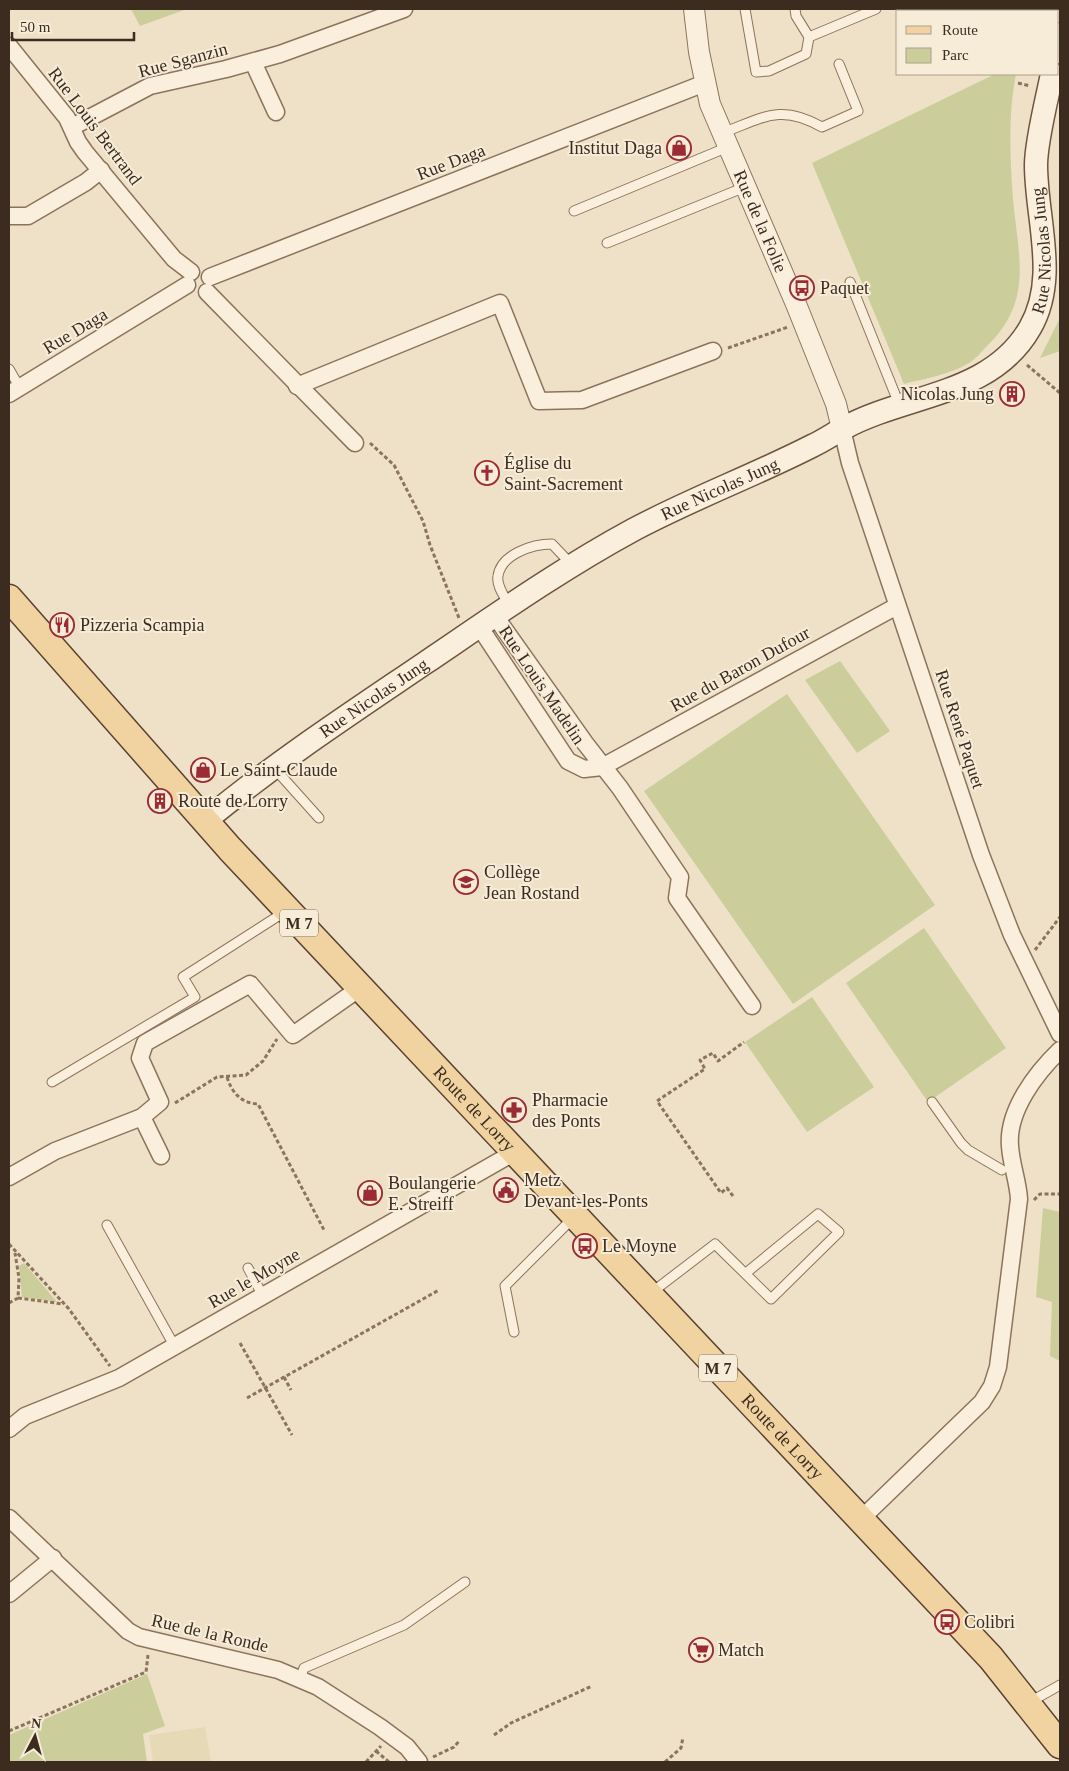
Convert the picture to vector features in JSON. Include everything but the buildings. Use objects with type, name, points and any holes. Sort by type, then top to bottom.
[{"type":"main road","name":"Rue Nicolas Jung","points":[[205,821],[273,766],[494,616],[572,565],[634,529],[814,446],[870,414],[972,382],[1012,354],[1032,326],[1040,306],[1045,283],[1043,233],[1036,163],[1052,75]]},
{"type":"main road","name":"Route de Lorry","points":[[9,598],[205,821],[287,910],[991,1658],[1060,1744]]},
{"type":"street","name":"Rue Sganzin","points":[[72,127],[150,86],[280,54],[404,9]]},
{"type":"street","name":"Rue de la Folie","points":[[694,9],[705,83],[725,140],[803,322],[836,404],[842,429]]},
{"type":"street","name":"Rue Louis Bertrand","points":[[9,46],[67,118],[78,142],[174,259],[189,279],[195,294],[209,284]]},
{"type":"street","name":"Rue Sganzin","points":[[253,62],[276,112]]},
{"type":"street","name":"Rue Daga","points":[[209,284],[705,83]]},
{"type":"street","points":[[9,216],[28,216],[86,182],[101,170]]},
{"type":"street","name":"Rue Daga","points":[[14,391],[171,297],[189,279]]},
{"type":"street","points":[[209,284],[297,386],[355,443]]},
{"type":"street","points":[[297,386],[500,303],[539,401],[582,400],[713,351]]},
{"type":"street","name":"Rue René Paquet","points":[[842,429],[850,463],[896,606],[981,855],[1024,959],[1060,1034]]},
{"type":"street","name":"Rue du Baron Dufour","points":[[602,767],[896,606]]},
{"type":"street","name":"Rue Louis Madelin","points":[[494,616],[568,761],[584,769],[602,767]]},
{"type":"street","name":"Rue Louis Madelin","points":[[494,616],[602,767],[620,788],[680,877],[677,898],[752,1006]]},
{"type":"street","points":[[9,1177],[55,1151],[142,1117],[160,1102],[140,1058],[145,1044],[250,984],[293,1034],[360,988]]},
{"type":"street","points":[[861,1519],[970,1415],[992,1386],[998,1367],[1019,1199],[1018,1182],[1010,1147],[1010,1126],[1018,1106],[1033,1082],[1060,1050]]},
{"type":"street","points":[[142,1117],[161,1156]]},
{"type":"street","name":"Rue le Moyne","points":[[9,1429],[25,1416],[119,1378],[515,1152]]},
{"type":"street","name":"Rue de la Ronde","points":[[9,1518],[128,1631],[138,1637],[278,1670],[300,1679],[318,1687],[380,1727],[425,1760]]},
{"type":"street","points":[[9,1594],[53,1558]]},
{"type":"lane","points":[[745,9],[756,72],[770,70],[806,54],[809,37],[796,16],[794,9]]},
{"type":"lane","points":[[809,37],[876,9]]},
{"type":"lane","points":[[574,212],[778,113],[805,117],[822,127],[858,111],[839,64]]},
{"type":"lane","points":[[607,243],[745,187]]},
{"type":"lane","points":[[850,282],[900,405]]},
{"type":"lane","points":[[9,370],[14,391]]},
{"type":"lane","points":[[494,616],[498,576],[509,557],[538,544],[552,544],[572,565]]},
{"type":"lane","points":[[273,766],[319,818]]},
{"type":"lane","points":[[52,1082],[195,997],[183,977],[287,910]]},
{"type":"lane","points":[[932,1102],[961,1143],[1002,1170]]},
{"type":"lane","points":[[649,1294],[715,1244],[771,1299],[839,1232],[818,1214],[746,1273]]},
{"type":"lane","points":[[514,1332],[505,1286],[575,1216]]},
{"type":"lane","points":[[107,1225],[174,1347]]},
{"type":"lane","points":[[248,1268],[264,1296]]},
{"type":"lane","points":[[300,1679],[304,1668],[404,1626],[465,1582]]},
{"type":"lane","points":[[1029,1703],[1060,1685]]},
{"type":"path","points":[[713,351],[803,322]]},
{"type":"path","points":[[1027,365],[1060,393]]},
{"type":"path","points":[[355,443],[371,443],[394,465],[423,521],[430,545],[459,618],[454,643]]},
{"type":"path","points":[[1024,959],[1036,949],[1060,917]]},
{"type":"path","points":[[160,1102],[174,1103],[217,1078],[246,1075],[263,1060],[286,1026]]},
{"type":"path","points":[[733,1196],[727,1188],[721,1193],[657,1101],[705,1069],[700,1060],[712,1053],[718,1060],[744,1042]]},
{"type":"path","points":[[227,1077],[231,1090],[247,1104],[258,1104],[324,1230]]},
{"type":"path","points":[[1019,1199],[1033,1201],[1040,1194],[1060,1194]]},
{"type":"path","points":[[9,1244],[64,1304],[119,1378]]},
{"type":"path","points":[[15,1252],[19,1278],[18,1298]]},
{"type":"path","points":[[247,1398],[439,1290]]},
{"type":"path","points":[[9,1303],[18,1298],[64,1304]]},
{"type":"path","points":[[240,1343],[292,1435]]},
{"type":"path","points":[[284,1377],[291,1390]]},
{"type":"path","points":[[9,1731],[146,1672],[149,1640]]},
{"type":"path","points":[[494,1735],[511,1723],[592,1686]]},
{"type":"path","points":[[666,1762],[681,1748],[683,1737]]},
{"type":"path","points":[[425,1760],[454,1747],[460,1740]]},
{"type":"path","points":[[366,1762],[376,1751],[389,1762]]},
{"type":"shaded area","points":[[205,1727],[211,1762],[153,1762],[149,1735]]},
{"type":"green space","points":[[131,9],[187,9],[140,26]]},
{"type":"green space","points":[[993,75],[1016,75],[1010,136],[1020,276],[1012,311],[1002,328],[974,359],[954,370],[904,384],[812,163]]},
{"type":"green space","points":[[1060,318],[1060,351],[1040,358]]},
{"type":"green space","points":[[840,661],[890,731],[857,753],[805,680]]},
{"type":"green space","points":[[787,694],[935,905],[793,1004],[644,791]]},
{"type":"green space","points":[[924,928],[1006,1048],[928,1102],[846,983]]},
{"type":"green space","points":[[812,997],[874,1087],[807,1132],[745,1042]]},
{"type":"green space","points":[[1043,1208],[1060,1212],[1060,1361],[1050,1356],[1052,1302],[1036,1297]]},
{"type":"green space","points":[[24,1263],[57,1302],[22,1297],[19,1266]]},
{"type":"green space","points":[[147,1674],[165,1726],[143,1734],[147,1762],[9,1762],[9,1735]]},
{"type":"place","name":"Institut Daga","points":[[679,148]]},
{"type":"place","name":"Paquet","points":[[802,288]]},
{"type":"place","name":"Nicolas Jung","points":[[1012,394]]},
{"type":"place","name":"Église du Saint-Sacrement","points":[[487,473]]},
{"type":"place","name":"Pizzeria Scampia","points":[[62,625]]},
{"type":"place","name":"Le Saint-Claude","points":[[203,770]]},
{"type":"place","name":"Route de Lorry","points":[[160,801]]},
{"type":"place","name":"Collège Jean Rostand","points":[[466,882]]},
{"type":"place","name":"Pharmacie des Ponts","points":[[514,1110]]},
{"type":"place","name":"Metz Devant-les-Ponts","points":[[506,1190]]},
{"type":"place","name":"Boulangerie E. Streiff","points":[[370,1193]]},
{"type":"place","name":"Le Moyne","points":[[585,1246]]},
{"type":"place","name":"Colibri","points":[[947,1622]]},
{"type":"place","name":"Match","points":[[701,1650]]}]
